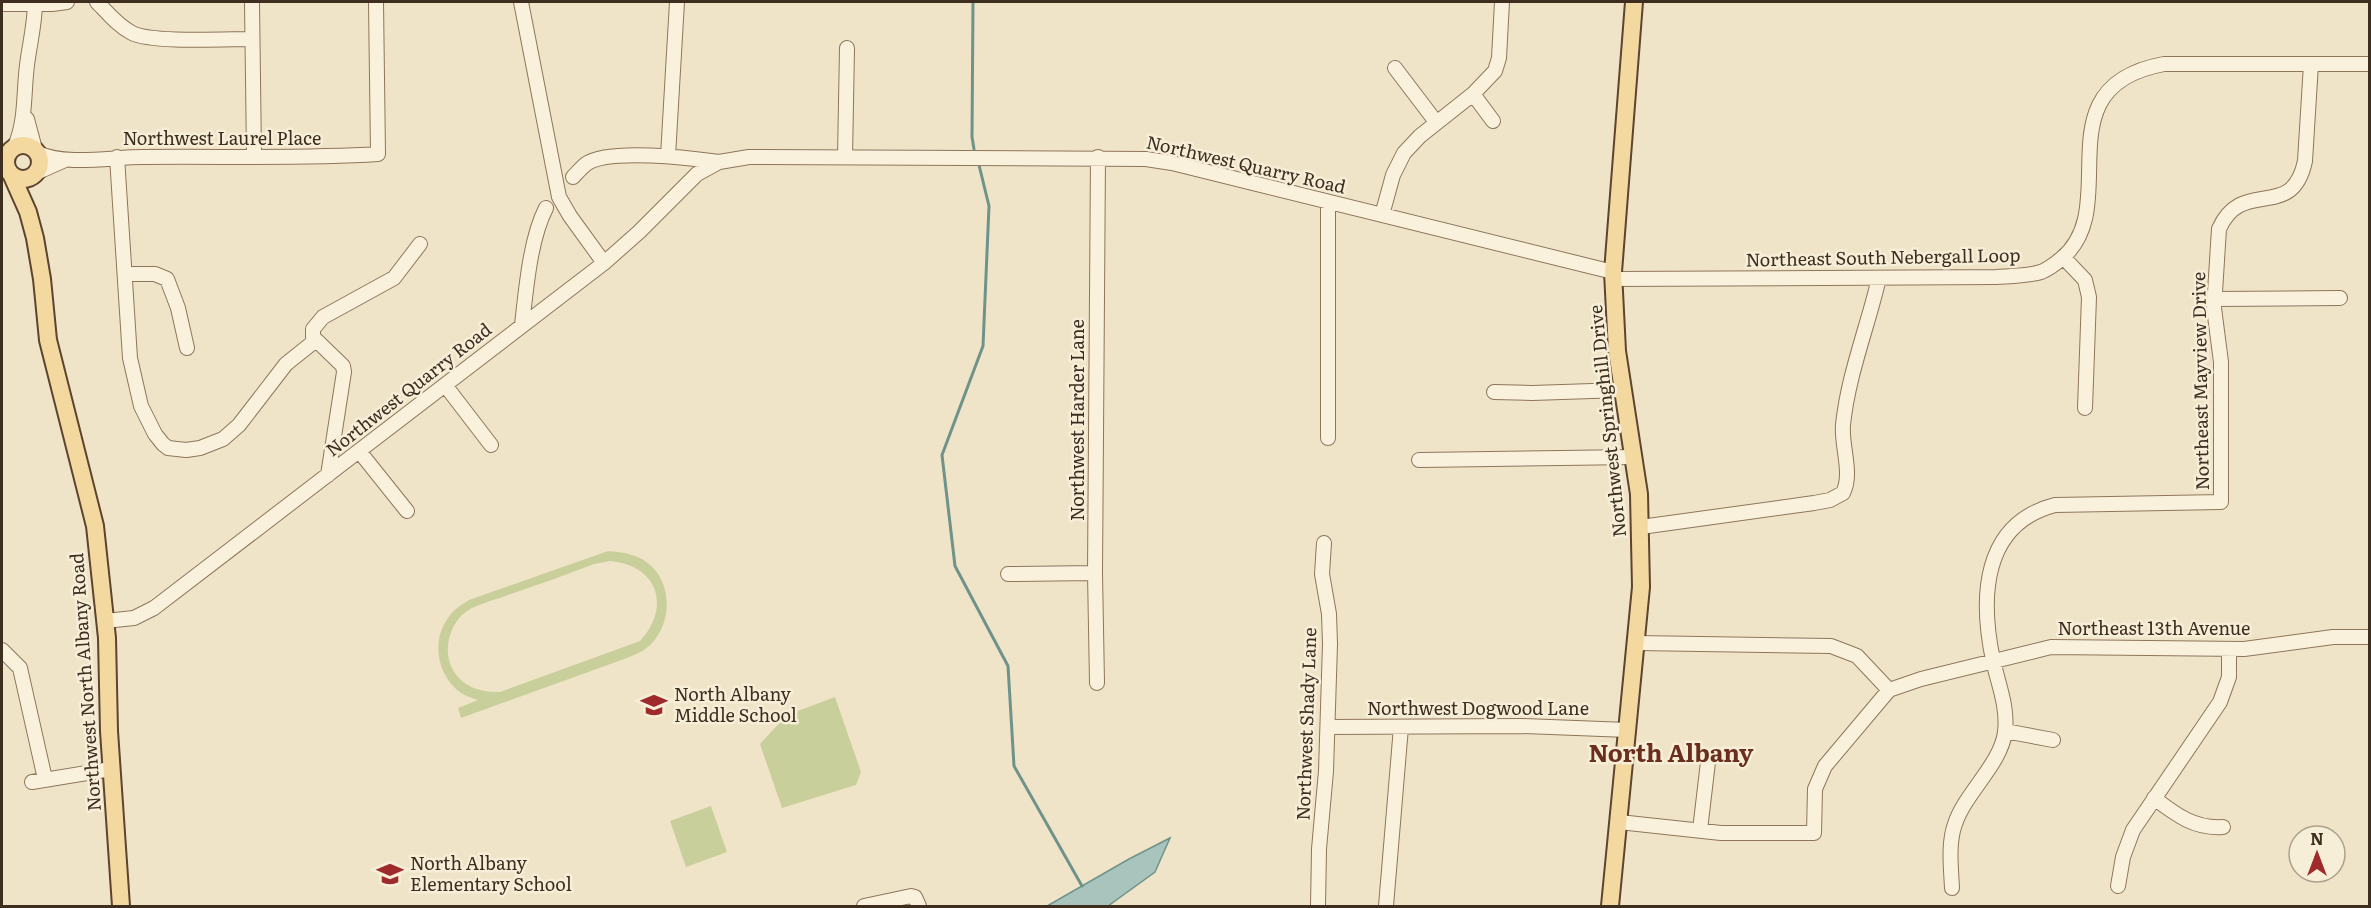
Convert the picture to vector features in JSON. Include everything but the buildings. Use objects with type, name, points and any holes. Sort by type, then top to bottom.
[{"type":"main road","name":"Northwest Springhill Drive","points":[[1610,906],[1641,587],[1641,527],[1634,457],[1616,332],[1613,275],[1634,2]]},
{"type":"main road","points":[[27,146],[36,151],[40,162],[36,173],[20,180],[8,159],[27,146]]},
{"type":"main road","name":"Northwest North Albany Road","points":[[8,159],[28,212],[39,255],[48,340],[95,526],[105,621],[111,769],[121,906]]},
{"type":"main road","name":"Northwest North Albany Road","points":[[28,212],[30,191],[36,173]]},
{"type":"street","points":[[2,4],[67,2]]},
{"type":"street","points":[[98,2],[112,19],[133,34],[163,39],[252,39]]},
{"type":"street","points":[[252,2],[254,156]]},
{"type":"street","name":"Northwest Laurel Place","points":[[36,173],[67,160],[117,157],[337,157],[378,154],[376,2]]},
{"type":"street","points":[[521,2],[559,196],[570,216],[604,263]]},
{"type":"street","points":[[668,156],[677,2]]},
{"type":"street","points":[[1382,215],[1398,162],[1412,144],[1473,94],[1495,71],[1499,58],[1502,2]]},
{"type":"street","points":[[8,159],[20,132],[28,58],[35,26],[35,3]]},
{"type":"street","points":[[844,157],[847,48]]},
{"type":"street","name":"Northeast South Nebergall Loop","points":[[1613,275],[1879,278],[2009,276],[2041,272],[2063,257],[2083,232],[2092,126],[2103,99],[2119,82],[2143,69],[2164,64],[2370,64]]},
{"type":"street","name":"Northeast Mayview Drive","points":[[1993,661],[1986,611],[1988,580],[1991,567],[2004,540],[2022,519],[2042,508],[2067,504],[2221,502],[2221,362],[2214,299],[2219,229],[2224,218],[2237,205],[2246,201],[2273,199],[2282,195],[2297,183],[2303,173],[2311,64]]},
{"type":"street","points":[[1395,68],[1436,123]]},
{"type":"street","points":[[1473,94],[1493,122]]},
{"type":"street","points":[[24,102],[29,132],[36,151]]},
{"type":"street","name":"Northwest Laurel Place","points":[[36,151],[67,160]]},
{"type":"street","name":"Northwest Quarry Road","points":[[573,177],[587,163],[602,158],[668,156],[719,162],[748,157],[1133,158],[1172,163],[1613,275]]},
{"type":"street","points":[[117,157],[130,358],[137,394],[155,434],[168,448],[186,450],[200,448],[224,439],[239,425],[286,364],[316,340]]},
{"type":"street","name":"Northwest Harder Lane","points":[[1097,683],[1095,573],[1098,157]]},
{"type":"street","name":"Northwest Quarry Road","points":[[105,621],[134,618],[154,608],[604,263],[639,232],[689,181],[719,162]]},
{"type":"street","points":[[1328,202],[1328,438]]},
{"type":"street","points":[[522,325],[528,277],[546,208]]},
{"type":"street","points":[[328,475],[344,372],[343,366],[316,340],[313,329],[323,317],[394,278],[420,244]]},
{"type":"street","points":[[2063,257],[2085,280],[2090,297],[2085,408]]},
{"type":"street","points":[[126,274],[156,274],[167,279],[176,301],[187,348]]},
{"type":"street","points":[[1641,527],[1814,503],[1830,500],[1843,493],[1847,477],[1842,437],[1843,423],[1853,375],[1879,278]]},
{"type":"street","points":[[2214,299],[2340,298]]},
{"type":"street","points":[[445,385],[491,446]]},
{"type":"street","points":[[1494,392],[1623,390]]},
{"type":"street","points":[[359,451],[407,511]]},
{"type":"street","points":[[1419,460],[1634,457]]},
{"type":"street","name":"Northwest Shady Lane","points":[[1318,906],[1330,644],[1329,614],[1322,574],[1324,543]]},
{"type":"street","points":[[1008,574],[1095,573]]},
{"type":"street","name":"Northeast 13th Avenue","points":[[1889,690],[1921,679],[2051,648],[2252,648],[2333,637],[2370,637]]},
{"type":"street","points":[[1619,822],[1721,832],[1814,833],[1813,801],[1818,779],[1834,754],[1889,690],[1857,656],[1832,646],[1637,643]]},
{"type":"street","points":[[2118,886],[2123,857],[2133,830],[2220,702],[2229,677],[2229,648]]},
{"type":"street","points":[[2,650],[20,668],[38,781],[111,769]]},
{"type":"street","points":[[1952,888],[1954,825],[1994,759],[2005,731],[2004,702],[1993,661]]},
{"type":"street","name":"Northwest Dogwood Lane","points":[[1328,727],[1534,727],[1628,730]]},
{"type":"street","points":[[1386,906],[1401,727]]},
{"type":"street","points":[[2005,731],[2053,740]]},
{"type":"street","points":[[1700,830],[1708,762]]},
{"type":"street","points":[[2154,798],[2191,823],[2201,827],[2223,827]]},
{"type":"street","points":[[864,906],[910,896],[915,897],[919,906]]},
{"type":"green space","points":[[608,551],[636,556],[651,566],[660,577],[667,602],[666,616],[661,629],[654,640],[642,651],[461,718],[458,708],[478,700],[461,693],[446,677],[439,658],[438,647],[439,637],[448,618],[469,600]],"holes":[[[610,561],[626,564],[639,570],[649,579],[655,589],[657,601],[655,614],[650,628],[640,641],[500,692],[471,687],[455,673],[449,659],[449,639],[454,626],[467,611],[594,564]]]},
{"type":"green space","points":[[835,697],[861,772],[856,785],[782,808],[760,744],[787,715]]},
{"type":"green space","points":[[711,806],[727,852],[686,867],[670,821]]},
{"type":"water","points":[[1170,838],[1155,872],[1108,906],[1047,906],[1129,859]]},
{"type":"waterway","points":[[973,2],[972,137],[974,149]]},
{"type":"waterway","points":[[979,165],[989,206],[983,346],[942,455],[955,566],[1008,666],[1014,766],[1082,886]]},
{"type":"place","name":"North Albany Middle School","points":[[654,705]]},
{"type":"place","name":"North Albany Elementary School","points":[[390,874]]},
{"type":"district","name":"North Albany","points":[[1671,754]]}]
